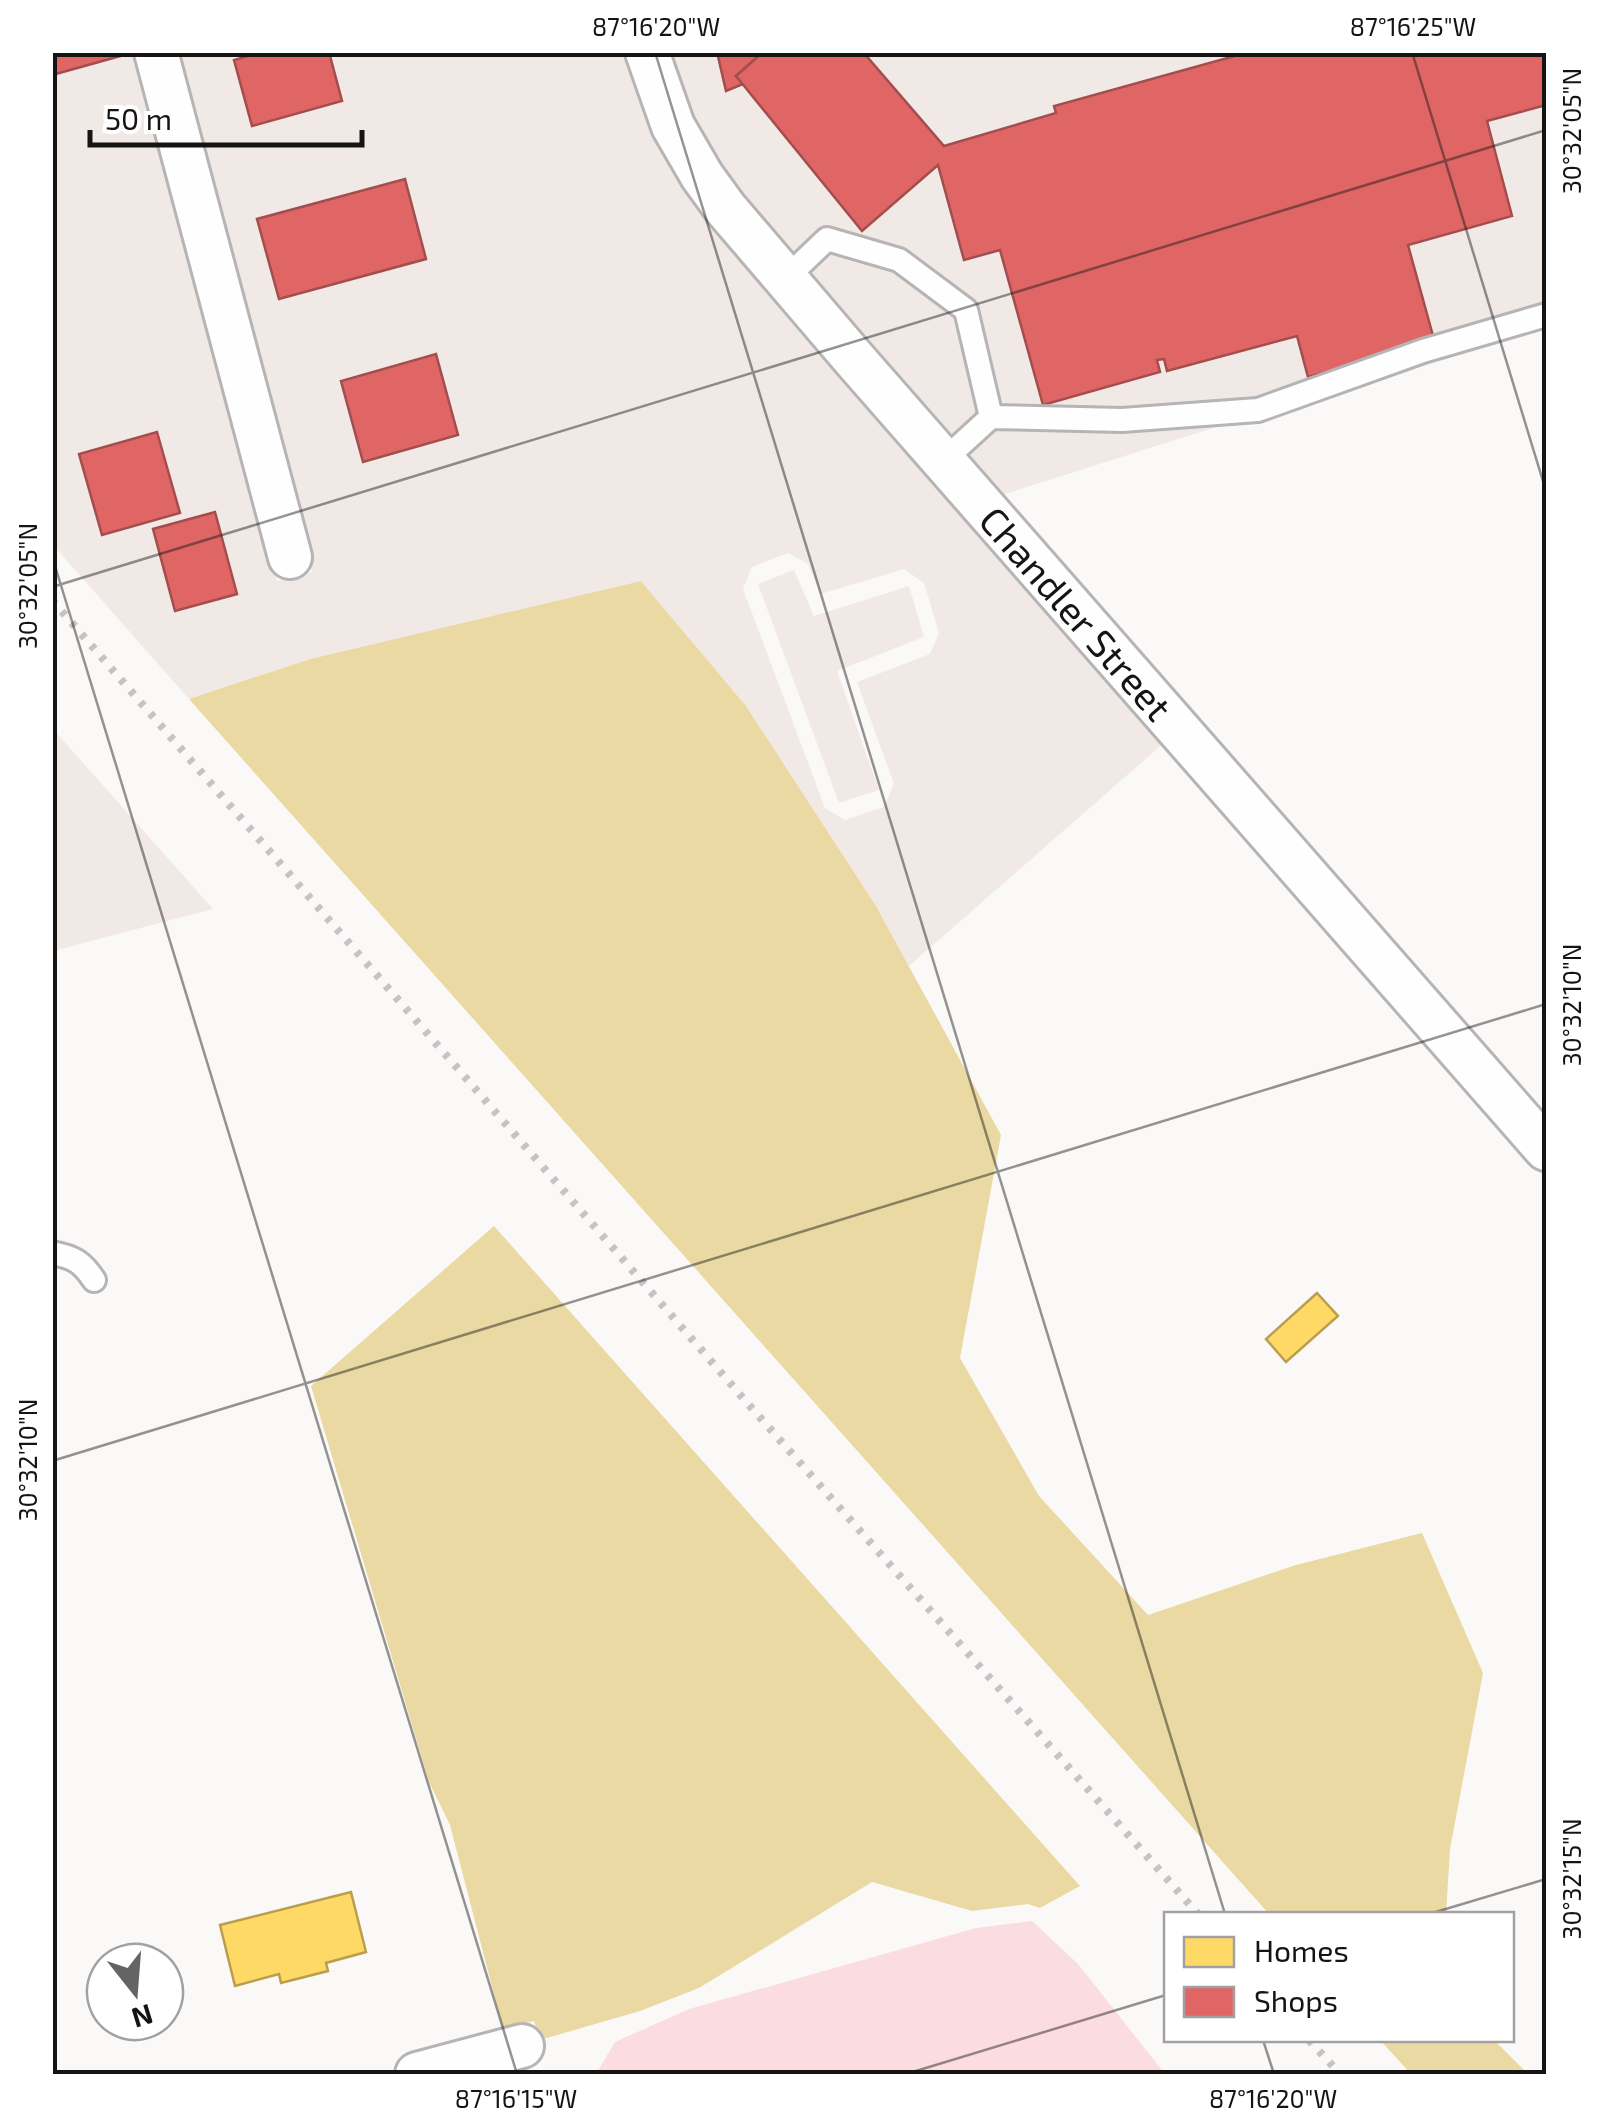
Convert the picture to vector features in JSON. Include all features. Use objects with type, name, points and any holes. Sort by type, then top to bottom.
[{"type":"street","points":[[156,52],[290,557]]},
{"type":"street","name":"Chandler Street","points":[[647,52],[674,126],[702,176],[943,462],[1546,1148]]},
{"type":"street","points":[[417,2074],[522,2046]]},
{"type":"lane","points":[[786,278],[827,240],[899,260],[966,310],[991,416]]},
{"type":"lane","points":[[943,462],[991,416],[1122,420],[1258,410],[1424,351],[1546,315]]},
{"type":"lane","points":[[52,1254],[71,1256],[83,1263],[94,1280]]},
{"type":"shaded area","points":[[52,53],[137,53],[277,581],[312,572],[175,53],[628,53],[1165,742],[909,966],[876,906],[746,706],[641,581],[310,659],[189,699],[53,545]],"holes":[[[788,553],[808,564],[821,594],[904,569],[924,583],[939,633],[930,654],[857,682],[894,784],[884,807],[845,820],[825,808],[743,589],[752,567]]]},
{"type":"shaded area","points":[[666,53],[1546,53],[1546,322],[999,496],[740,196],[689,117]]},
{"type":"shaded area","points":[[794,570],[814,616],[909,586],[924,637],[837,671],[879,790],[839,803],[758,584]]},
{"type":"shaded area","points":[[641,581],[746,706],[876,906],[1001,1135],[960,1358],[1039,1496],[1148,1615],[1296,1565],[1422,1533],[1483,1673],[1450,1849],[1446,1912],[1267,1912],[189,699],[310,659]]},
{"type":"shaded area","points":[[53,729],[213,909],[53,951]]},
{"type":"shaded area","points":[[494,1226],[1080,1886],[1040,1908],[1028,1904],[972,1911],[872,1882],[699,1988],[640,2011],[540,2040],[534,2021],[503,2029],[450,1825],[429,1782],[311,1386]]},
{"type":"shaded area","points":[[1032,1921],[1078,1964],[1165,2074],[596,2074],[615,2042],[689,2009],[976,1928]]},
{"type":"shaded area","points":[[1382,2042],[1496,2042],[1528,2074],[1411,2074]]},
{"type":"building: Homes","points":[[1317,1293],[1338,1316],[1286,1362],[1266,1339]]},
{"type":"building: Homes","points":[[351,1892],[366,1952],[326,1963],[328,1971],[281,1983],[279,1974],[235,1986],[220,1925]]},
{"type":"building: Shops","points":[[52,52],[124,52],[124,55],[52,75]]},
{"type":"building: Shops","points":[[261,52],[329,52],[342,101],[252,126],[234,60]]},
{"type":"building: Shops","points":[[717,52],[763,52],[736,76],[743,84],[726,91]]},
{"type":"building: Shops","points":[[763,52],[863,52],[944,146],[1056,113],[1054,106],[1249,52],[1546,52],[1546,105],[1487,121],[1512,216],[1408,245],[1435,343],[1308,377],[1297,336],[1167,371],[1164,359],[1157,360],[1160,372],[1043,405],[1000,250],[964,260],[938,165],[862,231],[736,76]]},
{"type":"building: Shops","points":[[405,179],[426,259],[279,299],[257,219]]},
{"type":"building: Shops","points":[[436,354],[458,435],[363,462],[341,381]]},
{"type":"building: Shops","points":[[157,432],[180,513],[102,535],[79,454]]},
{"type":"building: Shops","points":[[215,512],[237,594],[175,611],[153,529]]},
{"type":"railway","points":[[52,600],[749,1405],[1196,1912]]},
{"type":"railway","points":[[1311,2042],[1340,2074]]}]
